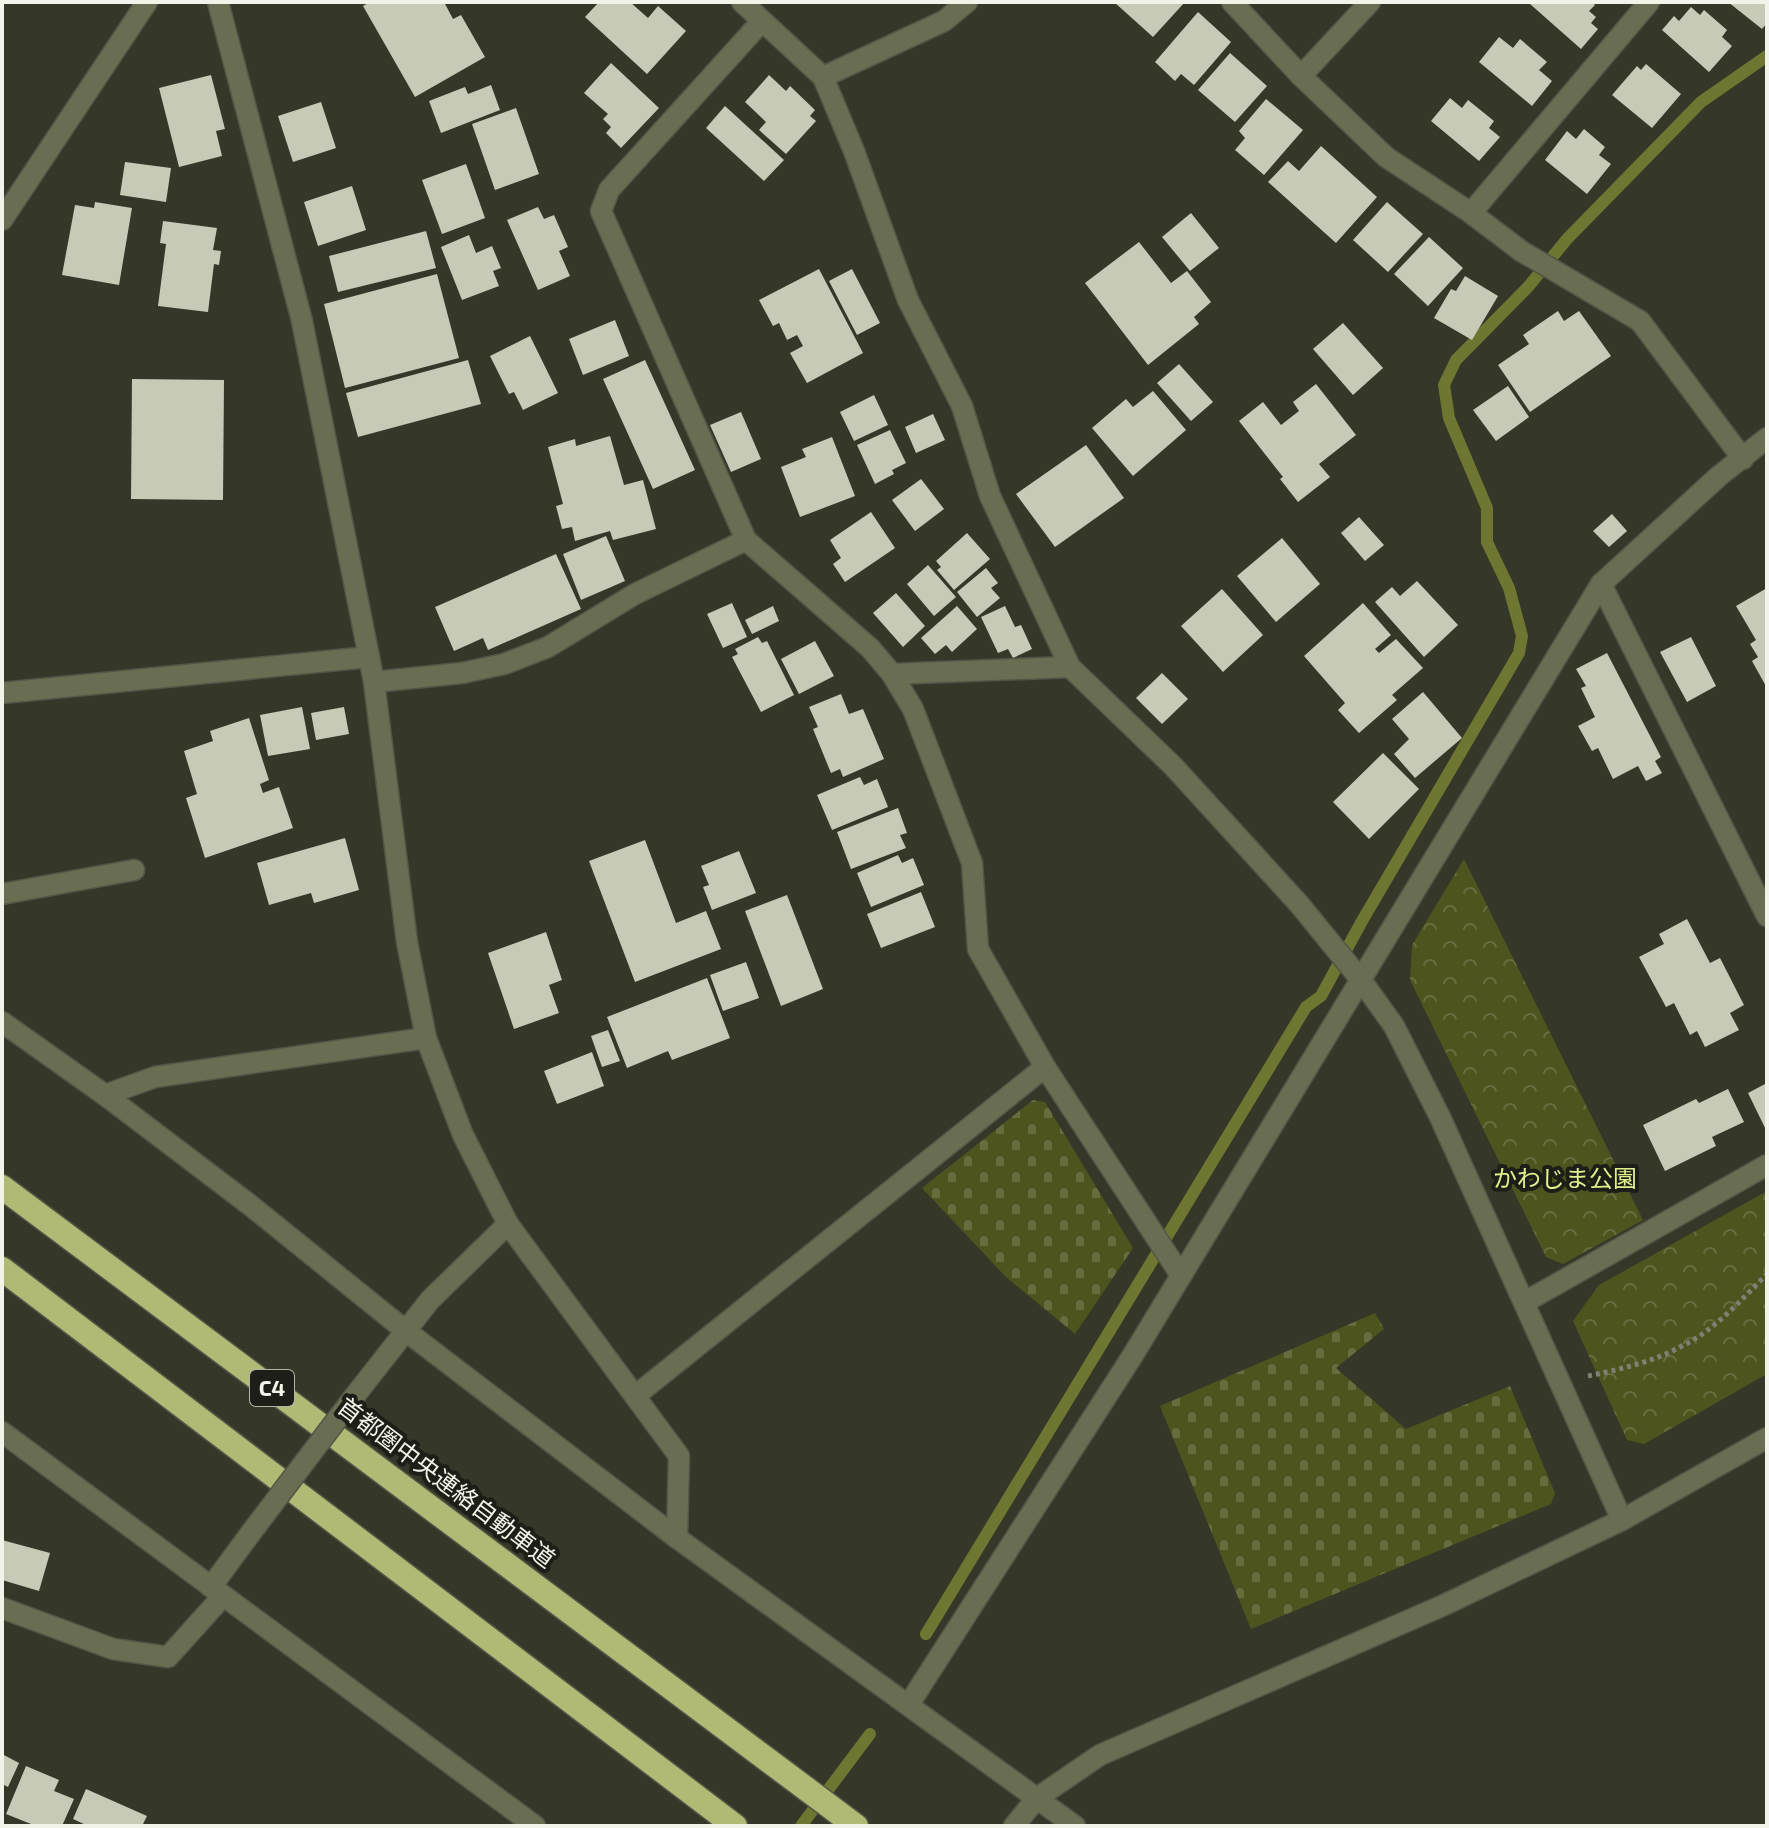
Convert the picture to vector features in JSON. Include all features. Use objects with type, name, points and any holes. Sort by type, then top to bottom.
[{"type":"highway","name":"首都圏中央連絡自動車道","points":[[2,1187],[856,1826]]},
{"type":"highway","points":[[2,1269],[735,1826]]},
{"type":"street","points":[[2,220],[147,2]]},
{"type":"street","points":[[218,2],[302,321],[374,682],[407,942],[426,1038],[463,1135],[508,1224],[679,1456],[677,1538]]},
{"type":"street","points":[[742,2],[823,77],[854,151],[908,300],[962,406],[990,496],[1070,667],[1173,766],[1299,904],[1394,1026],[1525,1302],[1622,1520]]},
{"type":"street","points":[[823,77],[944,21],[967,2]]},
{"type":"street","points":[[1232,2],[1301,76],[1386,157],[1471,213],[1521,251],[1640,321],[1743,459]]},
{"type":"street","points":[[1301,76],[1370,2]]},
{"type":"street","points":[[1471,213],[1649,2]]},
{"type":"street","points":[[762,21],[609,190],[601,211],[746,540],[870,648],[892,674],[913,709],[972,863],[978,949],[1045,1067],[1180,1274]]},
{"type":"street","points":[[909,1704],[1133,1355],[1601,584],[1719,476],[1767,438]]},
{"type":"street","points":[[374,682],[462,673],[504,664],[548,647],[635,594],[746,540]]},
{"type":"street","points":[[1601,584],[1767,916]]},
{"type":"street","points":[[2,693],[369,657]]},
{"type":"street","points":[[892,674],[1070,667]]},
{"type":"street","points":[[2,894],[134,870]]},
{"type":"street","points":[[2,1022],[105,1095],[250,1205],[406,1331],[677,1538],[1075,1826]]},
{"type":"street","points":[[105,1095],[155,1077],[426,1038]]},
{"type":"street","points":[[635,1396],[1045,1067]]},
{"type":"street","points":[[1525,1302],[1767,1165]]},
{"type":"street","points":[[2,1608],[113,1649],[168,1657],[217,1591],[250,1534],[430,1300],[508,1224]]},
{"type":"street","points":[[2,1432],[535,1826]]},
{"type":"street","points":[[1014,1826],[1037,1798],[1100,1755],[1444,1605],[1622,1520],[1767,1438]]},
{"type":"path","points":[[1561,1381],[1629,1367],[1684,1345],[1716,1322],[1767,1274]]},
{"type":"green space","name":"かわじま公園","points":[[1464,859],[1643,1220],[1563,1264],[1546,1257],[1410,980],[1412,945]]},
{"type":"green space","points":[[1033,1100],[1045,1102],[1133,1248],[1075,1334],[1006,1277],[922,1188]]},
{"type":"green space","name":"かわじま公園","points":[[1767,1191],[1767,1374],[1644,1444],[1627,1440],[1573,1321],[1599,1285]]},
{"type":"green space","points":[[1375,1313],[1384,1329],[1336,1368],[1406,1429],[1510,1386],[1555,1493],[1551,1504],[1251,1629],[1160,1406]]},
{"type":"building","points":[[370,2],[444,2],[453,19],[461,15],[485,57],[415,97],[363,6]]},
{"type":"building","points":[[599,2],[630,2],[648,18],[658,6],[686,31],[647,74],[585,17]]},
{"type":"building","points":[[1114,2],[1185,2],[1153,37]]},
{"type":"building","points":[[1591,2],[1595,5],[1589,11],[1596,17],[1591,23],[1598,29],[1581,49],[1530,4]]},
{"type":"building","points":[[1728,2],[1767,2],[1767,23],[1762,29]]},
{"type":"building","points":[[1691,7],[1700,15],[1704,10],[1727,30],[1722,37],[1732,46],[1709,72],[1662,30],[1674,16],[1679,21]]},
{"type":"building","points":[[1198,12],[1231,42],[1194,85],[1181,74],[1175,81],[1155,62]]},
{"type":"building","points":[[1499,37],[1513,48],[1520,39],[1547,62],[1539,70],[1552,81],[1532,106],[1479,62]]},
{"type":"building","points":[[1230,53],[1267,86],[1235,122],[1198,90]]},
{"type":"building","points":[[611,63],[659,108],[621,148],[606,133],[611,127],[603,119],[608,114],[584,93]]},
{"type":"building","points":[[1646,64],[1681,94],[1652,128],[1612,95],[1637,66],[1641,70]]},
{"type":"building","points":[[211,75],[225,129],[216,131],[222,156],[179,167],[159,88]]},
{"type":"building","points":[[769,75],[786,91],[790,86],[815,110],[810,116],[816,121],[786,154],[759,130],[766,122],[745,102]]},
{"type":"building","points":[[491,85],[500,110],[441,133],[429,101],[465,87],[468,94]]},
{"type":"building","points":[[1450,98],[1462,108],[1468,100],[1494,121],[1489,128],[1500,137],[1479,161],[1431,121]]},
{"type":"building","points":[[1266,99],[1303,130],[1264,175],[1235,150],[1245,138],[1239,131]]},
{"type":"building","points":[[321,102],[336,148],[293,162],[278,116]]},
{"type":"building","points":[[725,106],[784,160],[764,181],[706,128]]},
{"type":"building","points":[[516,108],[539,174],[495,190],[472,124]]},
{"type":"building","points":[[1584,129],[1605,147],[1599,155],[1611,164],[1587,194],[1545,160],[1567,131],[1576,139]]},
{"type":"building","points":[[1321,146],[1377,197],[1336,243],[1268,182],[1288,161],[1299,171]]},
{"type":"building","points":[[125,162],[171,168],[166,202],[120,195]]},
{"type":"building","points":[[466,164],[485,218],[442,234],[422,180]]},
{"type":"building","points":[[352,186],[366,230],[318,246],[304,202]]},
{"type":"building","points":[[95,202],[132,208],[119,285],[62,275],[75,205],[94,208]]},
{"type":"building","points":[[1387,202],[1423,234],[1388,272],[1353,240]]},
{"type":"building","points":[[538,207],[544,219],[554,215],[568,247],[559,251],[570,276],[538,290],[507,220]]},
{"type":"building","points":[[1191,213],[1219,248],[1190,271],[1162,237]]},
{"type":"building","points":[[163,221],[217,228],[213,250],[221,251],[219,265],[214,264],[208,312],[158,306],[166,244],[160,243]]},
{"type":"building","points":[[426,231],[436,268],[338,292],[329,256]]},
{"type":"building","points":[[469,235],[476,253],[492,246],[501,268],[493,271],[499,286],[462,300],[441,247]]},
{"type":"building","points":[[1429,237],[1463,268],[1428,306],[1394,274]]},
{"type":"building","points":[[1139,242],[1171,283],[1187,271],[1211,302],[1194,317],[1199,324],[1148,365],[1085,283]]},
{"type":"building","points":[[819,269],[863,353],[807,383],[790,353],[803,346],[797,335],[787,340],[779,323],[773,326],[759,300]]},
{"type":"building","points":[[852,269],[880,323],[857,335],[829,281]]},
{"type":"building","points":[[437,274],[459,358],[345,388],[324,304]]},
{"type":"building","points":[[1465,276],[1498,296],[1472,340],[1434,318],[1451,289],[1456,291]]},
{"type":"building","points":[[1558,311],[1564,321],[1579,311],[1611,356],[1530,412],[1498,365],[1529,344],[1523,335]]},
{"type":"building","points":[[615,320],[629,356],[583,375],[569,339]]},
{"type":"building","points":[[1343,323],[1383,368],[1353,395],[1313,349]]},
{"type":"building","points":[[530,336],[558,393],[523,410],[514,392],[509,394],[490,356]]},
{"type":"building","points":[[468,360],[481,404],[358,437],[346,393]]},
{"type":"building","points":[[645,360],[695,470],[653,489],[603,379]]},
{"type":"building","points":[[1179,364],[1213,402],[1191,421],[1157,383]]},
{"type":"building","points":[[132,379],[224,380],[223,500],[131,499]]},
{"type":"building","points":[[1316,384],[1356,435],[1319,464],[1330,477],[1298,502],[1280,479],[1283,477],[1239,421],[1263,402],[1281,425],[1299,411],[1293,402]]},
{"type":"building","points":[[1508,386],[1529,417],[1496,441],[1473,410]]},
{"type":"building","points":[[1153,391],[1186,430],[1133,476],[1092,428],[1126,399],[1133,407]]},
{"type":"building","points":[[874,395],[888,425],[854,441],[840,412]]},
{"type":"building","points":[[741,412],[761,459],[731,472],[710,425]]},
{"type":"building","points":[[933,414],[945,440],[916,453],[905,427]]},
{"type":"building","points":[[890,430],[906,463],[875,484],[857,445]]},
{"type":"building","points":[[610,436],[624,485],[643,480],[656,529],[613,540],[610,531],[575,541],[572,527],[562,529],[556,506],[563,504],[548,447],[575,439],[576,446]]},
{"type":"building","points":[[832,437],[855,496],[800,517],[781,467],[806,457],[802,449]]},
{"type":"building","points":[[1086,445],[1124,498],[1055,547],[1016,494]]},
{"type":"building","points":[[921,479],[944,509],[915,531],[892,500]]},
{"type":"building","points":[[871,512],[895,548],[845,582],[833,564],[841,558],[830,540]]},
{"type":"building","points":[[1612,514],[1627,531],[1609,547],[1593,531]]},
{"type":"building","points":[[1359,517],[1384,545],[1365,561],[1341,533]]},
{"type":"building","points":[[967,533],[990,559],[954,590],[937,570],[941,567],[936,561]]},
{"type":"building","points":[[606,536],[625,581],[581,600],[563,554]]},
{"type":"building","points":[[1282,538],[1320,584],[1276,622],[1237,576]]},
{"type":"building","points":[[556,554],[581,609],[488,650],[483,638],[454,651],[435,607]]},
{"type":"building","points":[[928,565],[956,597],[934,616],[907,584]]},
{"type":"building","points":[[986,568],[998,583],[991,588],[1000,598],[977,617],[957,592]]},
{"type":"building","points":[[1417,581],[1458,625],[1424,657],[1375,602],[1392,587],[1400,596]]},
{"type":"building","points":[[1767,588],[1767,688],[1752,661],[1758,657],[1750,644],[1756,640],[1736,606]]},
{"type":"building","points":[[1222,589],[1263,635],[1223,672],[1181,626]]},
{"type":"building","points":[[896,593],[925,626],[903,647],[873,613]]},
{"type":"building","points":[[732,603],[747,637],[723,648],[707,614]]},
{"type":"building","points":[[1363,603],[1391,635],[1375,649],[1379,653],[1396,639],[1423,668],[1392,695],[1397,700],[1359,733],[1338,710],[1345,703],[1304,656]]},
{"type":"building","points":[[773,606],[779,621],[752,634],[745,620]]},
{"type":"building","points":[[957,606],[977,629],[952,652],[946,645],[935,654],[921,638]]},
{"type":"building","points":[[1005,606],[1015,627],[1021,625],[1032,649],[1013,658],[1008,649],[998,653],[981,617]]},
{"type":"building","points":[[758,637],[762,643],[767,641],[794,695],[761,712],[732,657],[738,654],[735,649]]},
{"type":"building","points":[[1691,637],[1716,686],[1687,702],[1660,652]]},
{"type":"building","points":[[815,641],[834,676],[799,694],[781,659]]},
{"type":"building","points":[[1607,653],[1661,757],[1655,761],[1662,773],[1646,781],[1638,766],[1613,779],[1598,748],[1592,751],[1578,726],[1595,717],[1581,688],[1586,686],[1576,669]]},
{"type":"building","points":[[1162,673],[1188,699],[1162,724],[1136,698]]},
{"type":"building","points":[[1423,692],[1462,738],[1415,778],[1394,754],[1409,739],[1392,719]]},
{"type":"building","points":[[841,694],[849,714],[863,709],[884,759],[843,777],[840,769],[831,773],[813,729],[818,727],[809,707]]},
{"type":"building","points":[[302,707],[310,749],[268,756],[260,715]]},
{"type":"building","points":[[344,707],[349,734],[316,740],[311,713]]},
{"type":"building","points":[[249,718],[269,780],[260,784],[263,793],[279,787],[293,828],[205,858],[186,798],[197,794],[184,751],[213,741],[210,731]]},
{"type":"building","points":[[1383,753],[1419,789],[1369,839],[1333,802]]},
{"type":"building","points":[[860,777],[864,785],[877,779],[888,807],[832,830],[817,795]]},
{"type":"building","points":[[898,808],[907,833],[900,835],[906,848],[851,869],[837,832]]},
{"type":"building","points":[[345,838],[359,890],[314,903],[311,893],[269,905],[257,863]]},
{"type":"building","points":[[645,840],[676,923],[706,911],[721,949],[635,982],[589,861]]},
{"type":"building","points":[[739,851],[756,893],[712,910],[703,887],[709,885],[701,866]]},
{"type":"building","points":[[898,855],[902,863],[913,858],[924,885],[871,907],[857,873]]},
{"type":"building","points":[[921,892],[935,927],[881,948],[867,914]]},
{"type":"building","points":[[787,895],[823,989],[781,1006],[745,911]]},
{"type":"building","points":[[1687,919],[1710,963],[1720,958],[1744,1005],[1730,1013],[1739,1030],[1705,1047],[1697,1031],[1690,1035],[1674,1003],[1666,1007],[1639,957],[1664,944],[1659,934]]},
{"type":"building","points":[[546,932],[562,980],[549,985],[559,1013],[514,1029],[488,953]]},
{"type":"building","points":[[746,962],[759,998],[723,1011],[710,975]]},
{"type":"building","points":[[707,978],[730,1038],[672,1060],[668,1051],[627,1068],[607,1017]]},
{"type":"building","points":[[608,1030],[620,1061],[602,1067],[591,1036]]},
{"type":"building","points":[[592,1052],[604,1086],[557,1104],[544,1071]]},
{"type":"building","points":[[1767,1083],[1767,1132],[1748,1093]]},
{"type":"building","points":[[1728,1089],[1744,1122],[1712,1137],[1716,1146],[1665,1171],[1643,1125],[1696,1099],[1699,1103]]},
{"type":"building","points":[[2,1540],[50,1553],[39,1591],[2,1580]]},
{"type":"building","points":[[2,1754],[19,1763],[8,1787],[2,1784]]},
{"type":"building","points":[[26,1766],[59,1780],[54,1791],[74,1799],[62,1826],[36,1826],[6,1814]]},
{"type":"building","points":[[86,1789],[147,1816],[142,1826],[88,1826],[73,1819]]},
{"type":"waterway","points":[[926,1634],[1306,1007],[1321,996],[1519,653],[1522,636],[1509,588],[1487,542],[1487,508],[1449,418],[1444,385],[1456,360],[1528,287],[1567,239],[1701,102],[1767,56]]},
{"type":"waterway","points":[[801,1826],[870,1734]]}]
